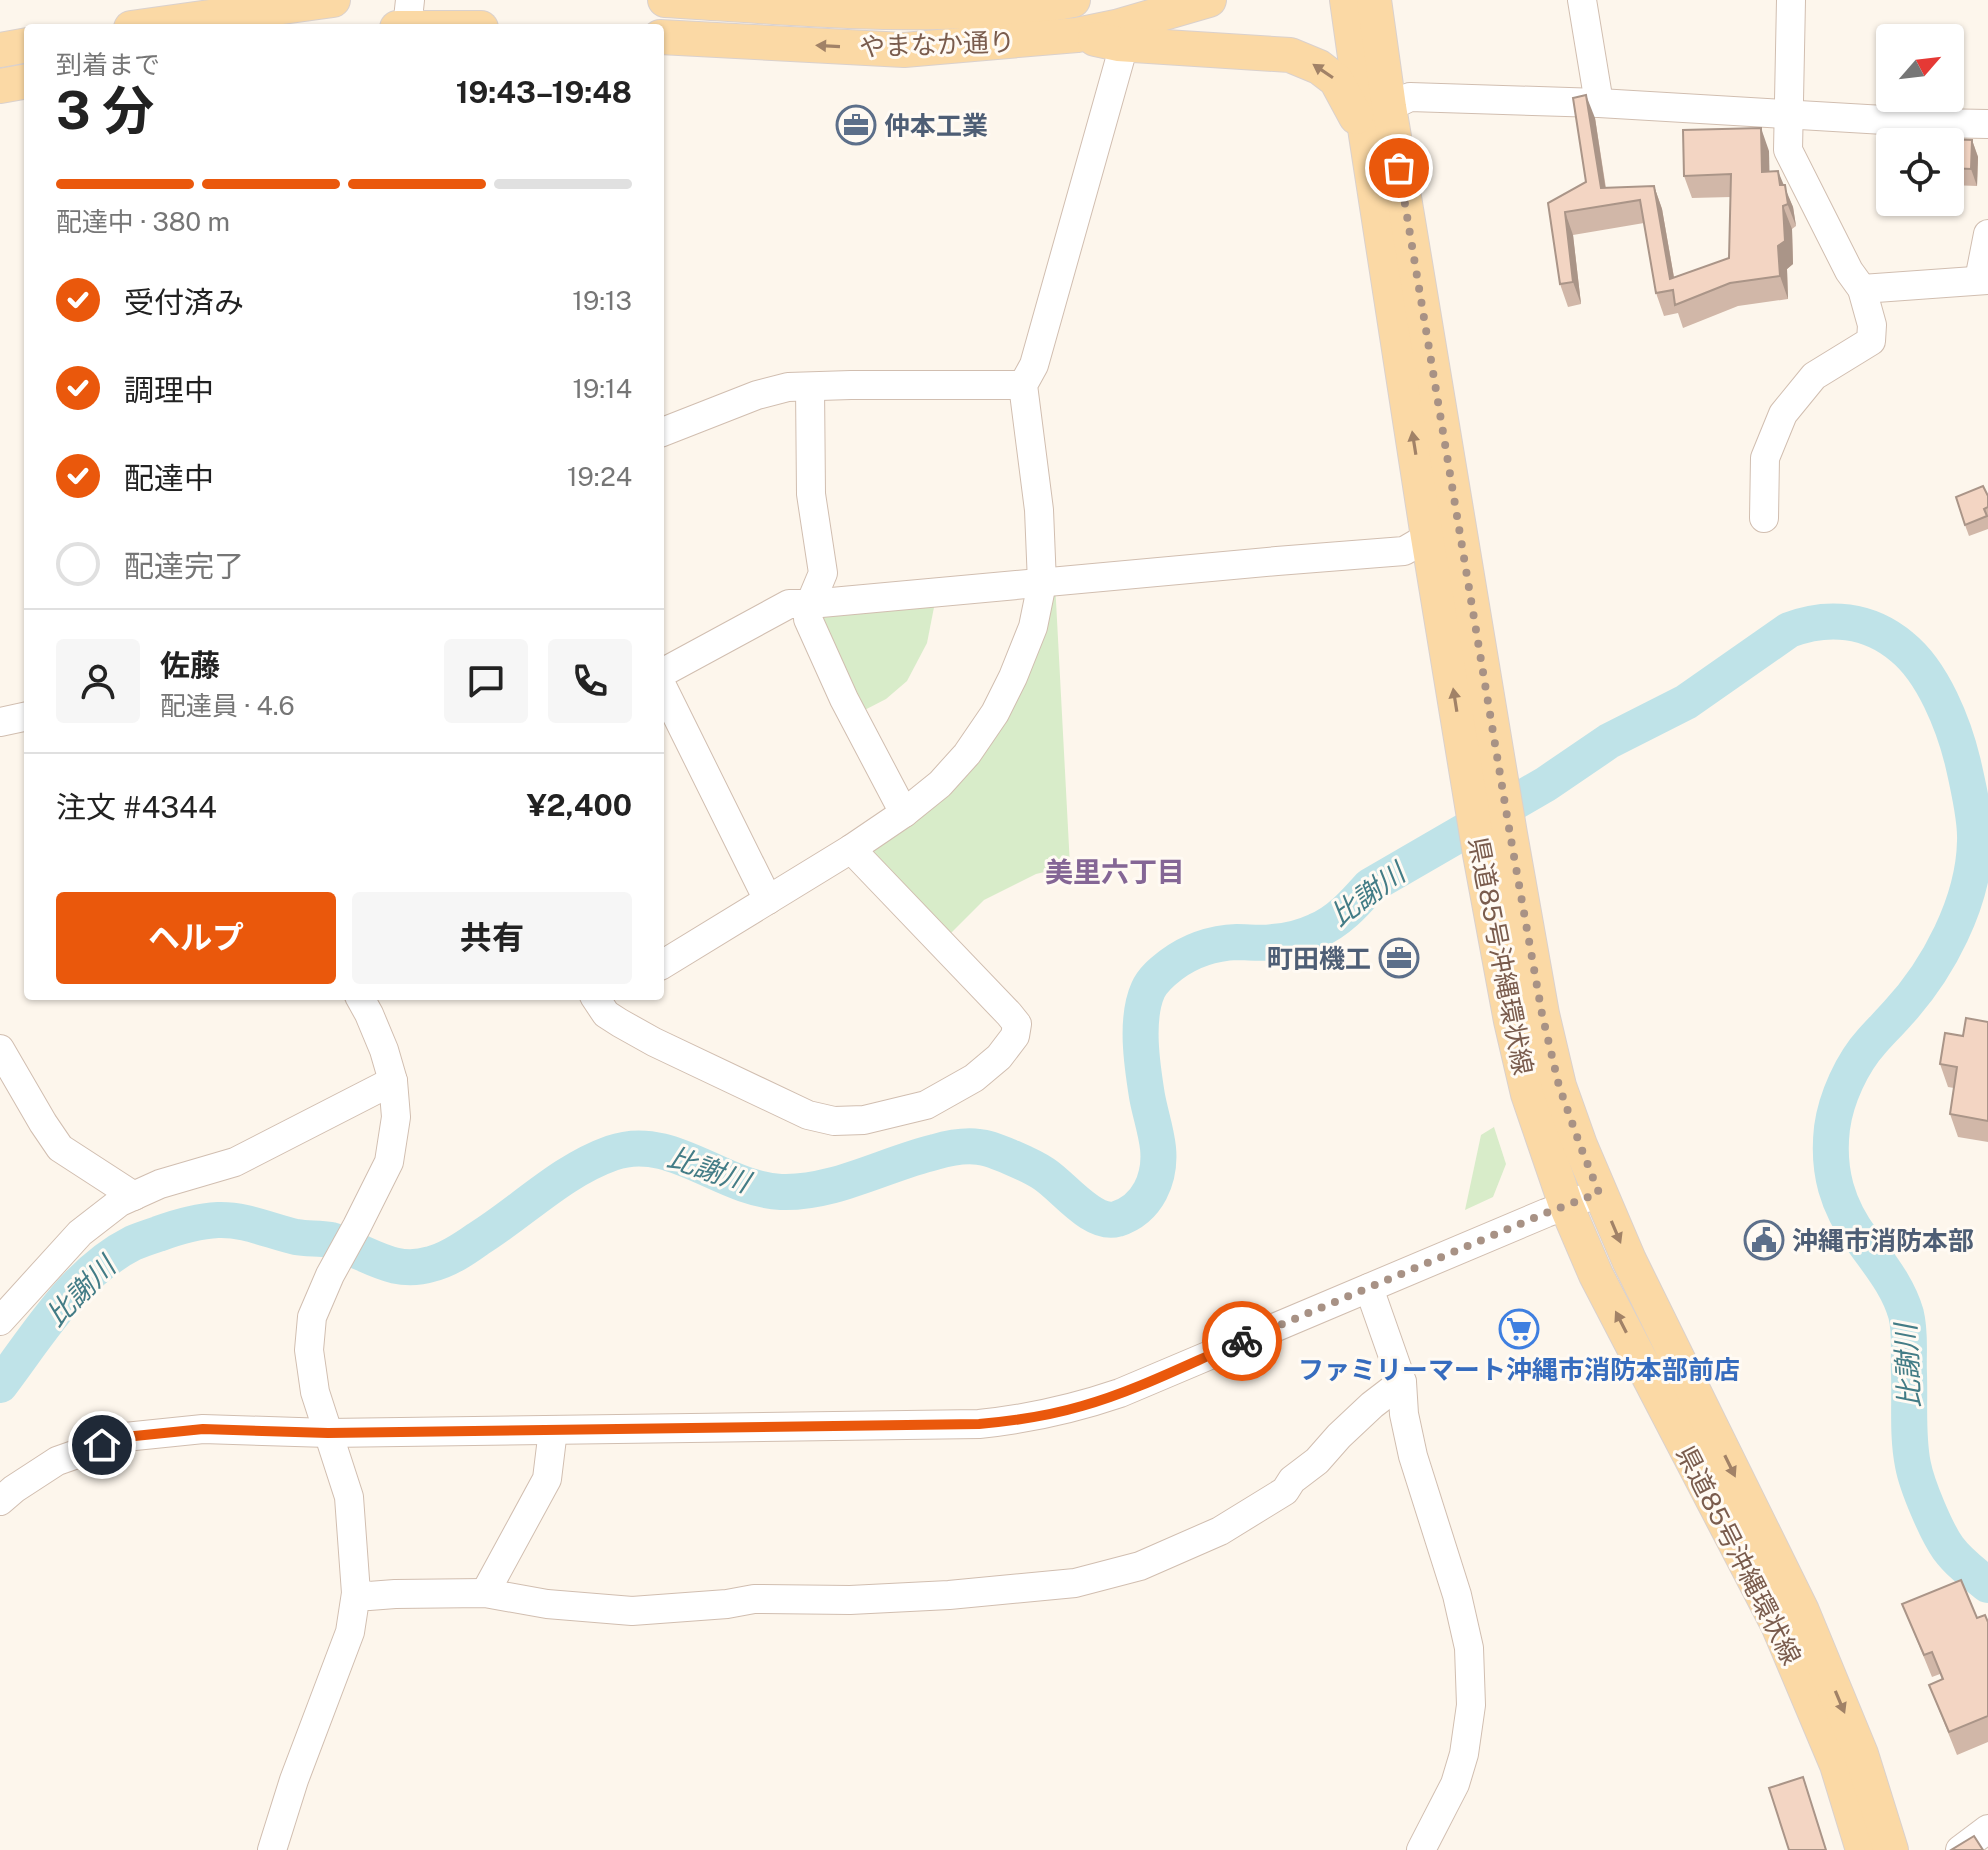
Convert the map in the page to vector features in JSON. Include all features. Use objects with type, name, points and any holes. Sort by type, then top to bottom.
[{"type":"main road","points":[[160,24],[333,0]]},
{"type":"main road","name":"やまなか通り","points":[[665,0],[857,12],[1042,6],[1073,0]]},
{"type":"main road","name":"やまなか通り","points":[[664,37],[904,50],[1077,35],[1209,0]]},
{"type":"main road","name":"県道85号沖縄環状線","points":[[1347,0],[1366,135],[1444,535],[1483,769],[1480,854],[1528,1094],[1566,1205],[1596,1275],[1778,1625],[1837,1765],[1863,1850]]},
{"type":"main road","name":"県道85号沖縄環状線","points":[[1374,0],[1444,535]]},
{"type":"main road","points":[[1077,35],[1118,44],[1290,55],[1319,67],[1336,80],[1366,135]]},
{"type":"main road","points":[[0,50],[24,46]]},
{"type":"main road","points":[[0,86],[24,82]]},
{"type":"main road","name":"県道85号沖縄環状線","points":[[1483,769],[1510,834],[1542,1014],[1556,1072],[1580,1145],[1629,1260],[1802,1611],[1861,1754],[1891,1850]]},
{"type":"street","points":[[407,24],[410,0]]},
{"type":"street","points":[[1582,0],[1599,103]]},
{"type":"street","points":[[1764,518],[1765,458],[1783,414],[1814,376],[1871,341],[1872,325],[1862,289],[1849,271],[1788,150],[1791,0]]},
{"type":"street","points":[[664,964],[851,849],[940,784],[967,754],[995,713],[1013,677],[1033,627],[1042,583],[1039,510],[1023,385],[1039,350],[1120,59],[1118,44]]},
{"type":"street","points":[[1389,107],[1410,97],[1599,103],[1988,124]]},
{"type":"street","points":[[1862,289],[1983,280],[1988,234]]},
{"type":"street","points":[[664,431],[757,395],[788,387],[1023,385]]},
{"type":"street","points":[[810,387],[811,494],[823,573],[810,604],[808,619],[844,699],[904,813]]},
{"type":"street","points":[[664,672],[789,604],[1404,551],[1444,535]]},
{"type":"street","points":[[664,690],[768,900]]},
{"type":"street","points":[[0,722],[24,717]]},
{"type":"street","points":[[602,1000],[606,1014],[654,1042],[808,1115],[834,1121],[864,1120],[926,1105],[974,1078],[999,1057],[1015,1036],[1017,1024],[851,849]]},
{"type":"street","points":[[272,1850],[294,1780],[350,1632],[356,1593],[349,1497],[315,1392],[309,1350],[312,1317],[330,1275],[389,1162],[396,1117],[393,1081],[384,1050],[361,1000]]},
{"type":"street","points":[[0,1049],[60,1148],[134,1196]]},
{"type":"street","points":[[0,1321],[80,1233],[120,1202],[160,1184],[235,1162],[393,1081]]},
{"type":"street","points":[[0,1501],[57,1461],[125,1437],[203,1429],[328,1433],[979,1424],[1020,1420],[1085,1405],[1120,1393],[1599,1193]]},
{"type":"street","points":[[1369,1288],[1402,1382],[1404,1414],[1413,1456],[1457,1595],[1469,1648],[1471,1705],[1464,1754],[1455,1784],[1421,1850]]},
{"type":"street","points":[[356,1593],[369,1596],[485,1593],[547,1604],[632,1611],[754,1599],[850,1600],[949,1595],[1075,1583],[1140,1566],[1220,1531],[1285,1491],[1292,1480],[1317,1461],[1372,1405],[1402,1382]]},
{"type":"street","points":[[485,1593],[547,1479],[553,1430]]},
{"type":"street","points":[[1960,1850],[1988,1829]]},
{"type":"green space","points":[[1055,582],[1070,866],[1036,874],[984,900],[941,943],[851,849],[940,784]]},
{"type":"green space","points":[[937,592],[927,643],[907,681],[886,699],[853,716],[810,604]]},
{"type":"green space","points":[[1494,1127],[1506,1164],[1493,1197],[1465,1210],[1481,1135]]},
{"type":"building","points":[[1586,95],[1601,188],[1654,186],[1670,279],[1729,258],[1731,174],[1684,176],[1683,130],[1761,128],[1762,172],[1778,171],[1780,185],[1785,185],[1788,204],[1783,206],[1785,241],[1778,246],[1780,276],[1730,283],[1675,305],[1673,290],[1656,293],[1640,200],[1565,212],[1573,282],[1560,284],[1548,203],[1586,182],[1573,98]]},
{"type":"building","points":[[1964,140],[1972,140],[1971,169],[1964,169]]},
{"type":"building","points":[[1983,486],[1988,496],[1988,507],[1984,509],[1987,516],[1965,525],[1956,497]]},
{"type":"building","points":[[1966,1018],[1988,1022],[1988,1121],[1950,1114],[1957,1067],[1940,1064],[1945,1033],[1963,1036]]},
{"type":"building","points":[[1961,1580],[1977,1618],[1985,1615],[1988,1622],[1988,1716],[1949,1732],[1929,1685],[1943,1679],[1932,1652],[1924,1655],[1902,1604]]},
{"type":"building","points":[[1803,1777],[1826,1850],[1789,1850],[1769,1788]]},
{"type":"building","points":[[1974,1836],[1983,1850],[1951,1850]]},
{"type":"waterway","name":"比謝川","points":[[0,1385],[75,1287],[112,1255],[133,1243],[194,1223],[228,1220],[296,1237],[331,1240],[392,1265],[421,1266],[444,1260],[461,1250],[576,1170],[612,1153],[634,1149],[676,1155],[738,1182],[781,1192],[820,1188],[946,1149],[979,1147],[1003,1154],[1038,1171],[1098,1217],[1117,1219],[1137,1208],[1155,1181],[1158,1148],[1145,1084],[1141,1028],[1148,990],[1164,970],[1186,955],[1210,946],[1284,941],[1324,927],[1345,912],[1370,886],[1546,784],[1609,741],[1686,702],[1789,630],[1818,622],[1848,622],[1876,630],[1902,647],[1933,685],[1954,732],[1973,812],[1973,864],[1961,911],[1926,977],[1852,1070],[1834,1117],[1831,1159],[1836,1188],[1846,1215],[1893,1285],[1906,1314],[1910,1443],[1923,1496],[1948,1548],[1988,1585]]},
{"type":"way so far","points":[[1242,1341],[1599,1193],[1559,1086],[1542,1014],[1399,168]]},
{"type":"place","name":"仲本工業","points":[[856,125]]},
{"type":"place","name":"町田機工","points":[[1399,958]]},
{"type":"place","name":"沖縄市消防本部","points":[[1764,1240]]},
{"type":"place","name":"ファミリーマート沖縄市消防本部前店","points":[[1519,1329]]},
{"type":"district","name":"美里六丁目","points":[[1115,871]]},
{"type":"route","points":[[102,1445],[125,1437],[203,1429],[328,1433],[979,1424],[1020,1420],[1085,1405],[1242,1341]]}]
